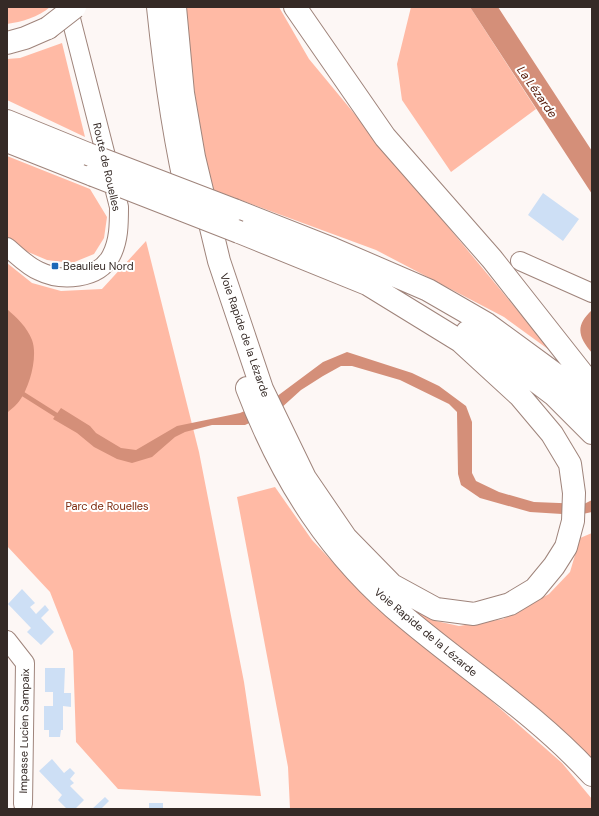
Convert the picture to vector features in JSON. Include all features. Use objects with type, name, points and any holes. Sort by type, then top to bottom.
[{"type":"highway","points":[[7,43],[25,38],[48,28],[75,7]]},
{"type":"highway","name":"Voie Rapide de la Lézarde","points":[[158,7],[166,83],[178,158],[204,260],[237,362],[258,416],[279,463],[306,509],[337,551],[367,583],[406,619],[550,733],[592,775]]},
{"type":"highway","name":"Voie Rapide de la Lézarde","points":[[175,7],[183,93],[194,157],[219,261],[262,389],[305,478],[346,538],[392,586],[436,609],[474,614],[510,604],[535,588],[554,566],[566,547],[573,521],[574,493],[570,464],[552,434],[520,396],[460,341],[364,282]]},
{"type":"highway","points":[[295,7],[386,137],[492,259],[592,386]]},
{"type":"highway","points":[[7,121],[333,249],[428,290],[487,324],[558,376],[592,412]]},
{"type":"highway","points":[[7,141],[364,282],[446,318],[494,350],[554,395],[592,433]]},
{"type":"street","name":"Route de Rouelles","points":[[7,247],[38,271],[53,277],[66,278],[80,276],[103,266],[115,246],[119,227],[119,207],[68,7]]},
{"type":"street","points":[[520,261],[592,292]]},
{"type":"street","name":"Impasse Lucien Sampaix","points":[[7,640],[25,663],[19,806]]},
{"type":"green space","points":[[7,7],[50,7],[41,14],[7,24]]},
{"type":"green space","points":[[186,7],[279,7],[309,59],[552,352],[504,317],[376,250],[211,189],[193,83]]},
{"type":"green space","points":[[411,7],[470,7],[536,109],[451,172],[402,100],[397,64]]},
{"type":"green space","points":[[62,43],[85,137],[7,100],[7,59],[20,58]]},
{"type":"green space","points":[[7,156],[90,189],[107,217],[104,238],[94,254],[72,263],[47,260],[21,249],[7,237]]},
{"type":"green space","name":"Parc de Rouelles","points":[[146,241],[199,452],[244,682],[261,796],[118,789],[76,742],[73,651],[50,592],[7,546],[7,263],[32,283],[61,291],[102,289]]},
{"type":"green space","points":[[275,487],[312,540],[374,606],[486,696],[562,763],[592,799],[592,809],[290,809],[288,767],[237,497]]},
{"type":"green space","points":[[592,533],[592,763],[401,604],[436,621],[459,626],[503,619],[549,594],[570,572],[580,538]]},
{"type":"water","name":"La Lézarde","points":[[470,7],[498,7],[592,151],[592,194]]},
{"type":"water","points":[[7,309],[25,327],[32,340],[34,354],[30,379],[24,394],[19,402],[7,413]]},
{"type":"water","points":[[592,310],[592,353],[581,336],[580,331],[583,321]]},
{"type":"water","points":[[347,352],[412,373],[439,386],[466,406],[472,422],[472,473],[476,481],[499,492],[534,502],[584,504],[592,500],[592,512],[578,515],[530,512],[480,498],[461,485],[458,474],[457,412],[449,404],[400,380],[352,366],[341,366],[301,390],[280,409],[245,425],[212,425],[185,432],[175,437],[152,457],[132,463],[117,459],[94,447],[77,433],[53,419],[61,408],[90,426],[96,433],[121,448],[136,450],[177,426],[240,413],[276,397],[323,362]]},
{"type":"building","points":[[543,193],[579,219],[563,241],[528,215]]},
{"type":"building","points":[[22,589],[35,603],[30,607],[36,614],[45,605],[49,610],[41,618],[54,632],[41,645],[27,632],[31,628],[8,604]]},
{"type":"building","points":[[45,668],[65,668],[64,693],[71,693],[71,707],[63,706],[63,730],[61,730],[60,737],[49,737],[49,730],[44,730],[44,706],[53,706],[53,692],[45,692]]},
{"type":"building","points":[[52,759],[64,773],[70,768],[75,773],[70,779],[74,783],[70,786],[84,800],[75,809],[67,809],[58,800],[62,795],[39,771]]},
{"type":"building","points":[[105,797],[109,801],[101,809],[92,809]]},
{"type":"building","points":[[149,803],[163,803],[163,809],[149,809]]},
{"type":"waterway","points":[[23,394],[61,418]]},
{"type":"place","name":"Beaulieu Nord","points":[[55,266]]}]
